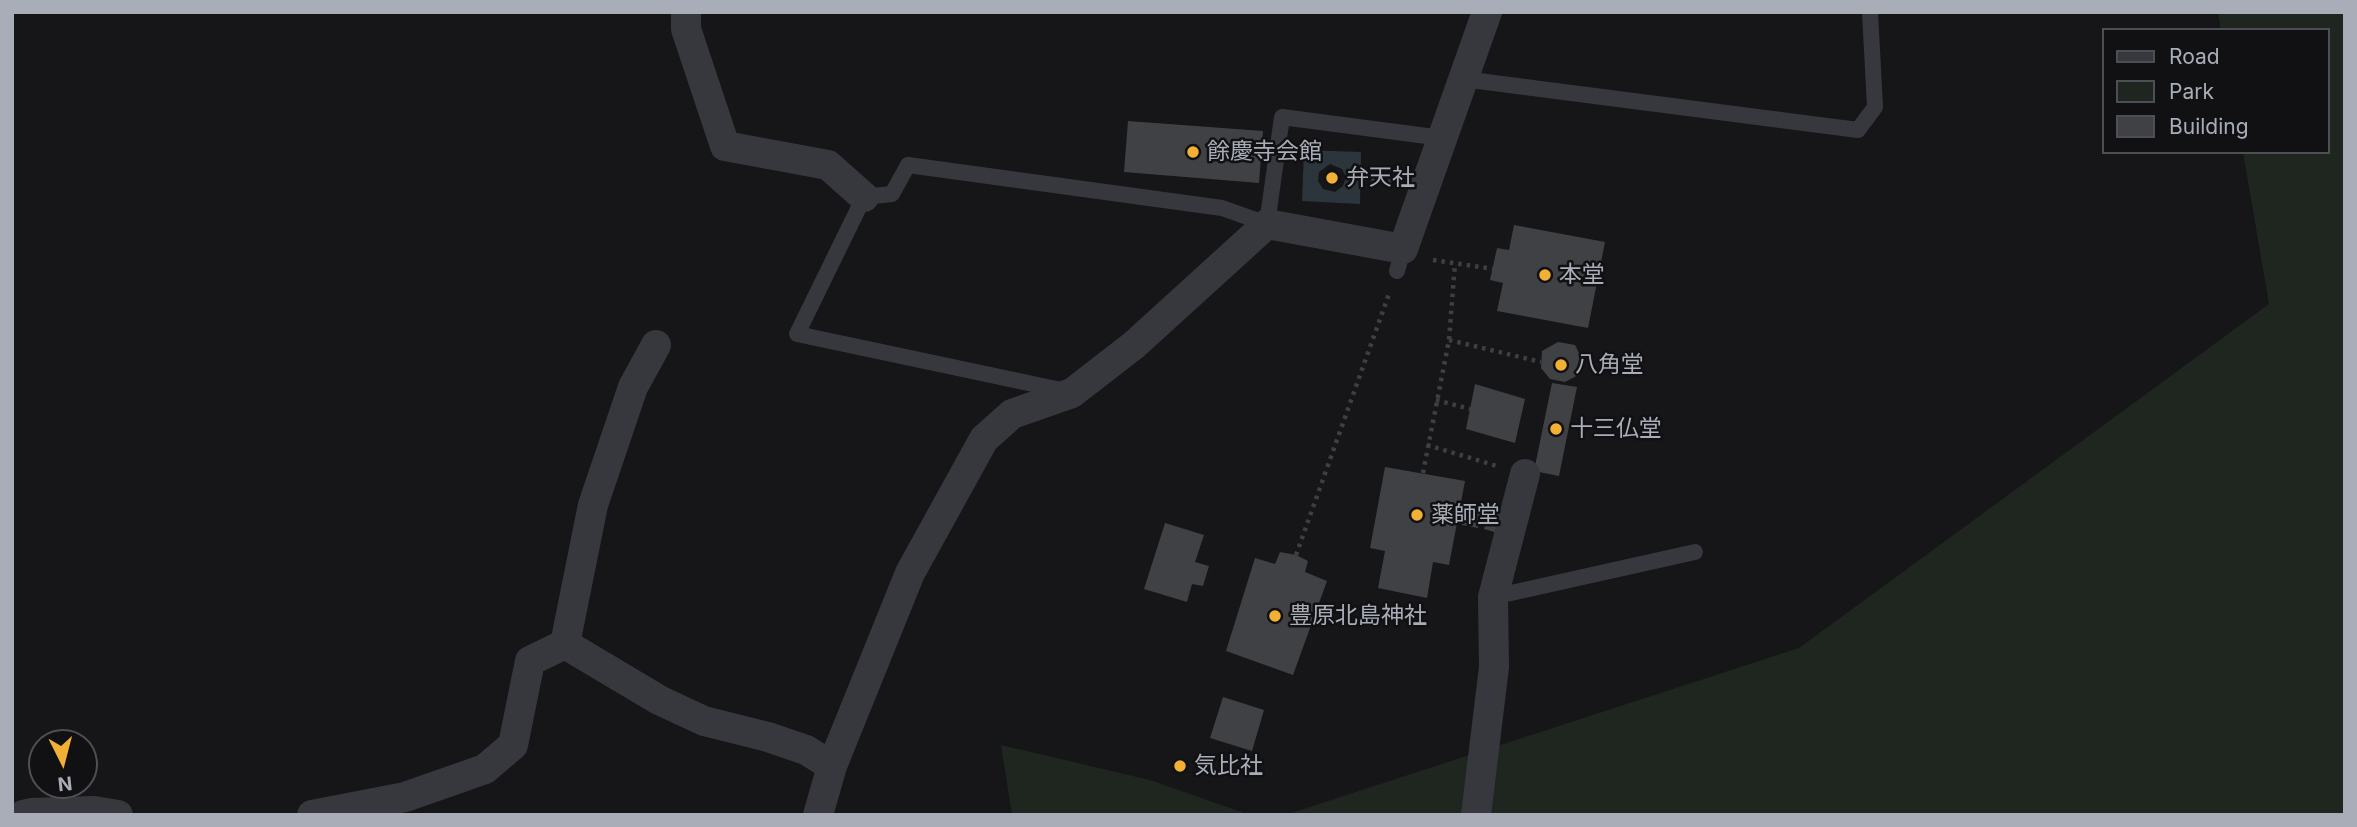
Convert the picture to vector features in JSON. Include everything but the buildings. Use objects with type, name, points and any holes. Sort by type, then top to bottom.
[{"type":"street","points":[[687,12],[686,29],[725,146],[828,165],[864,197]]},
{"type":"street","points":[[818,815],[832,766],[910,573],[984,439],[1013,414],[1072,393],[1134,345],[1266,224],[1400,260],[1487,12]]},
{"type":"street","points":[[565,645],[593,505],[633,387],[656,345]]},
{"type":"street","points":[[1476,815],[1494,667],[1493,597],[1525,474]]},
{"type":"street","points":[[565,645],[659,700],[704,721],[806,750],[832,766]]},
{"type":"street","points":[[312,815],[405,797],[485,769],[513,745],[530,660],[565,645]]},
{"type":"street","points":[[23,815],[94,811],[118,815]]},
{"type":"lane","points":[[1463,79],[1858,130],[1875,107],[1871,12]]},
{"type":"lane","points":[[1072,393],[797,334],[864,197],[892,194],[908,165],[1222,208],[1266,224],[1282,117],[1442,138]]},
{"type":"lane","points":[[1493,597],[1695,552]]},
{"type":"path","points":[[1346,177],[1360,178]]},
{"type":"path","points":[[1296,555],[1400,260],[1432,260],[1493,269]]},
{"type":"path","points":[[1423,473],[1449,340],[1455,264]]},
{"type":"path","points":[[1449,340],[1541,362]]},
{"type":"path","points":[[1436,400],[1470,410]]},
{"type":"path","points":[[1427,445],[1525,474]]},
{"type":"green space","points":[[2218,12],[2345,12],[2345,815],[1285,815],[1799,648],[2269,304],[2243,154],[2329,154],[2329,28],[2221,28]]},
{"type":"green space","points":[[1001,745],[1150,780],[1250,815],[1012,815]]},
{"type":"shaded area","points":[[1304,150],[1361,152],[1360,204],[1302,201]],"holes":[[[1330,164],[1342,169],[1346,177],[1343,186],[1335,192],[1323,189],[1318,181],[1319,172]]]},
{"type":"place","name":"餘慶寺会館","points":[[1193,152]]},
{"type":"place","name":"弁天社","points":[[1332,178]]},
{"type":"place","name":"本堂","points":[[1545,275]]},
{"type":"place","name":"八角堂","points":[[1561,365]]},
{"type":"place","name":"十三仏堂","points":[[1556,429]]},
{"type":"place","name":"薬師堂","points":[[1417,515]]},
{"type":"place","name":"豊原北島神社","points":[[1275,616]]},
{"type":"place","name":"気比社","points":[[1180,766]]}]
